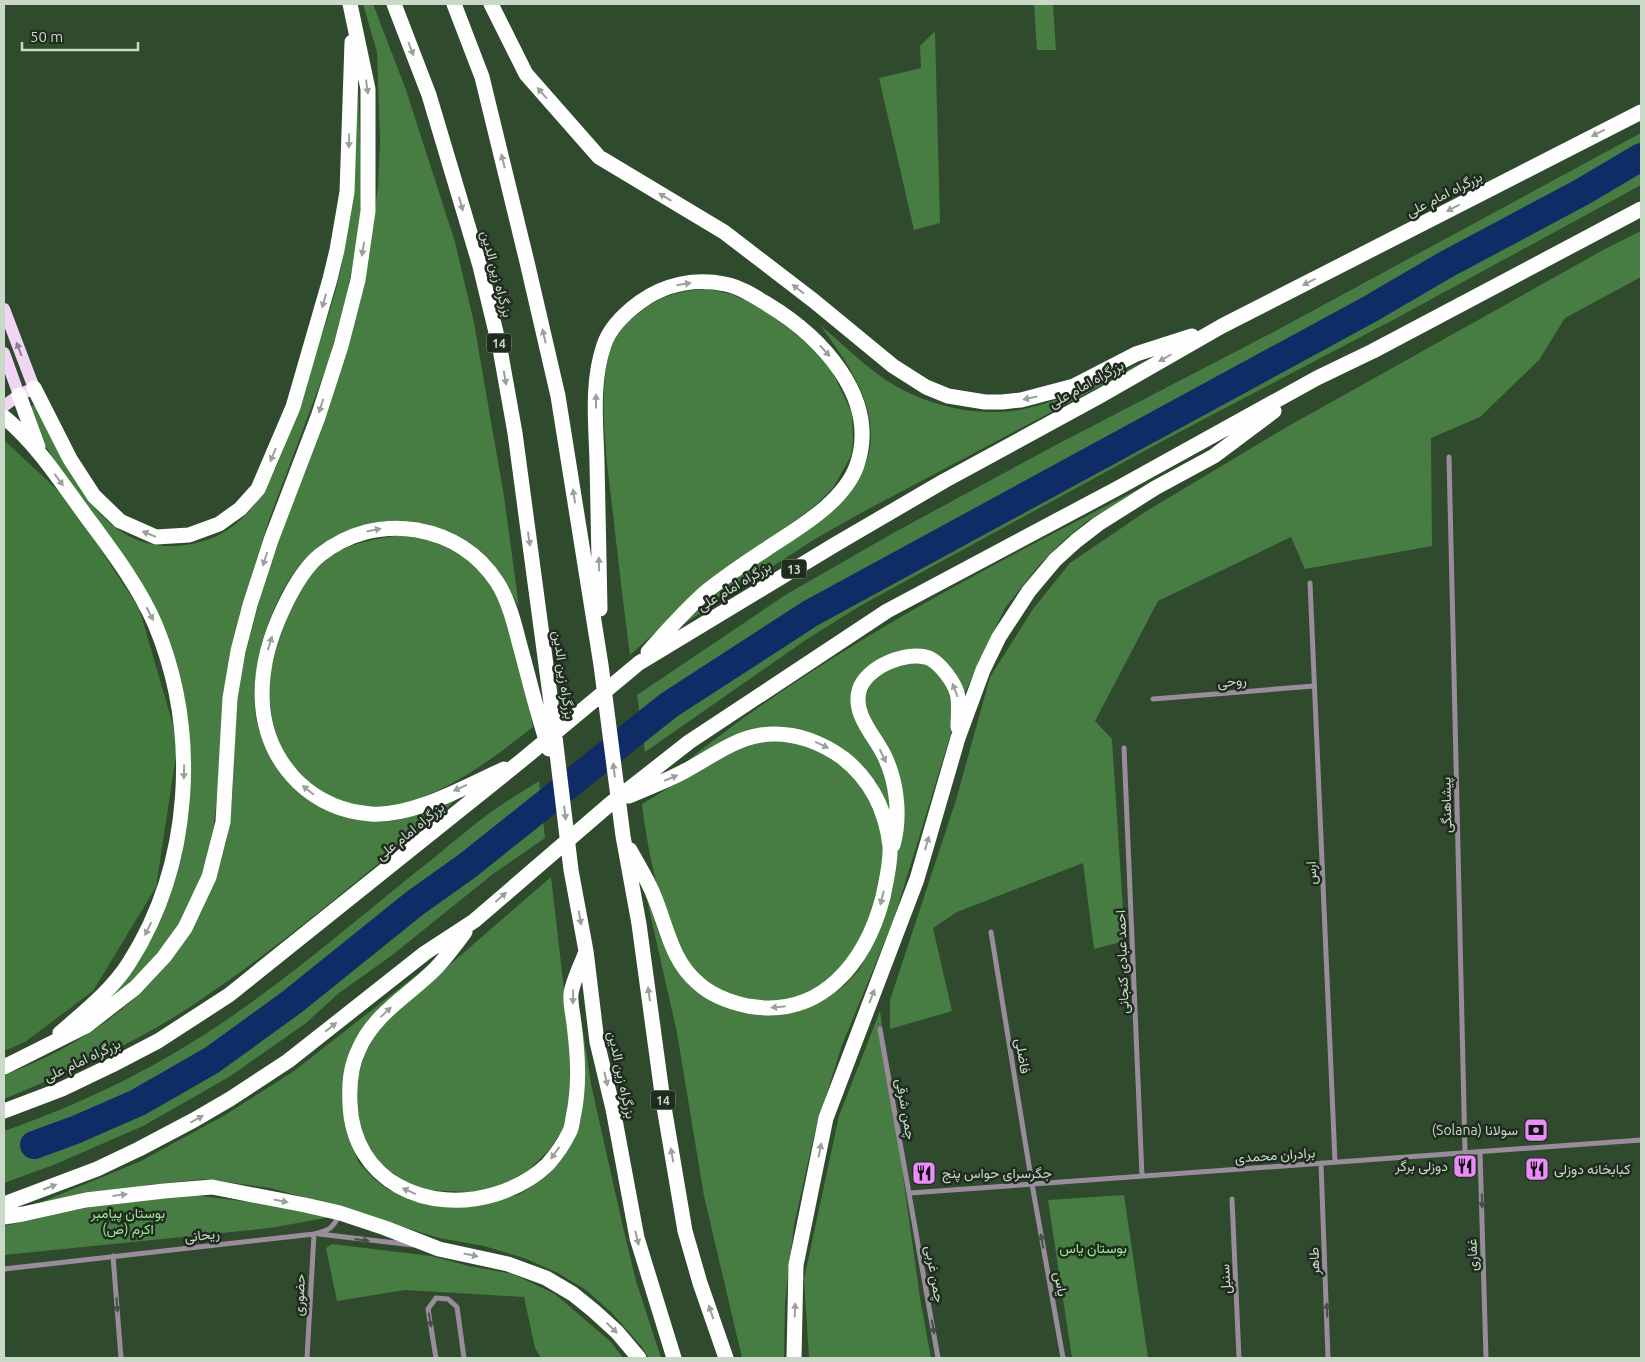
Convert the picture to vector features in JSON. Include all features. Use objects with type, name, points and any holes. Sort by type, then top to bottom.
[{"type":"highway","points":[[4,1067],[86,1026],[135,988],[169,951],[185,928],[209,877],[223,822],[230,698],[238,651],[250,605],[271,540],[318,417],[341,346],[358,280],[368,211],[368,89],[350,4]]},
{"type":"highway","name":"بزرگراه زین الدین","points":[[394,4],[429,95],[480,266],[500,349],[515,433],[572,870],[586,951],[597,1042],[613,1109],[637,1238],[674,1358]]},
{"type":"highway","name":"14","points":[[454,4],[482,77],[556,387],[601,665],[623,836],[639,924],[663,1101],[685,1231],[726,1358]]},
{"type":"highway","points":[[491,4],[526,74],[599,157],[724,232],[814,301],[893,366],[926,388],[948,396],[985,402],[1021,400],[1074,386],[1136,354],[1222,326]]},
{"type":"highway","points":[[34,388],[70,459],[94,496],[120,521],[156,537],[189,535],[218,524],[240,509],[258,489],[293,407],[330,279],[340,234],[347,192],[354,23]]},
{"type":"highway","name":"بزرگراه امام علی","points":[[4,1111],[62,1089],[112,1066],[158,1041],[229,996],[521,762],[638,663],[944,481],[1100,396],[1222,326],[1641,112]]},
{"type":"highway","points":[[4,1204],[97,1169],[186,1125],[288,1061],[424,954],[474,920],[610,804],[689,742],[887,611],[1118,488],[1317,378],[1382,347],[1641,209]]},
{"type":"highway","points":[[601,665],[596,383],[605,343],[616,324],[630,310],[646,298],[665,288],[688,283],[726,284],[748,292],[788,317],[828,354],[846,380],[857,402],[861,423],[857,464],[849,481],[826,507],[806,524],[707,592],[677,619],[638,663]]},
{"type":"highway","points":[[794,1358],[796,1265],[826,1118],[917,879],[958,738],[982,670],[999,637],[1029,591],[1055,560],[1098,524],[1155,488],[1214,456],[1317,378]]},
{"type":"highway","points":[[19,394],[40,454]]},
{"type":"highway","points":[[4,418],[40,454],[120,563],[136,588],[155,624],[170,671],[181,719],[184,769],[181,816],[170,872],[150,926],[128,964],[105,992],[44,1048]]},
{"type":"highway","points":[[521,762],[412,809],[372,814],[351,811],[328,804],[308,791],[290,774],[276,752],[268,733],[263,714],[262,682],[266,656],[277,622],[290,593],[304,572],[320,555],[344,540],[365,532],[389,528],[415,530],[440,536],[455,542],[484,566],[498,582],[513,618],[530,680],[537,715],[561,782]]},
{"type":"highway","points":[[623,836],[654,896],[663,926],[674,951],[689,974],[709,992],[733,1003],[772,1008],[801,1003],[822,993],[844,976],[863,949],[879,911],[896,833],[897,806],[891,773],[886,760],[859,711],[859,690],[869,674],[886,663],[905,656],[929,658],[946,672],[958,694],[958,738]]},
{"type":"highway","points":[[610,804],[682,773],[748,738],[771,734],[786,734],[829,748],[853,767],[867,782],[883,814],[890,848],[889,862]]},
{"type":"highway","points":[[474,920],[434,970],[382,1015],[369,1031],[352,1065],[349,1088],[350,1113],[360,1149],[374,1169],[394,1184],[415,1194],[438,1200],[461,1201],[487,1196],[510,1189],[527,1180],[548,1164],[570,1131],[575,1109],[578,1083],[578,1053],[571,993],[586,951]]},
{"type":"highway","points":[[4,1217],[86,1200],[212,1187],[340,1213],[439,1249],[508,1264],[546,1278],[574,1294],[594,1311],[617,1332],[639,1358]]},
{"type":"main road","points":[[4,309],[34,388],[19,394],[4,406]]},
{"type":"main road","points":[[4,353],[19,394]]},
{"type":"street","name":"پیشاهنگی","points":[[1449,456],[1465,1153]]},
{"type":"street","name":"ارس","points":[[1310,583],[1335,1162]]},
{"type":"street","name":"روحی","points":[[1153,699],[1314,686]]},
{"type":"street","name":"احمد عبادی کنجانی","points":[[1124,748],[1142,1176]]},
{"type":"street","name":"فاضلی","points":[[991,932],[1032,1184]]},
{"type":"street","name":"چمن شرقی","points":[[880,1029],[910,1193]]},
{"type":"street","name":"برادران محمدی","points":[[910,1193],[1641,1140]]},
{"type":"street","name":"غفاری","points":[[1480,1152],[1486,1358]]},
{"type":"street","name":"طاهر","points":[[1321,1163],[1328,1358]]},
{"type":"street","name":"یاس","points":[[1032,1184],[1063,1358]]},
{"type":"street","name":"چمن غربی","points":[[910,1193],[938,1358]]},
{"type":"street","name":"سنبل","points":[[1232,1199],[1240,1358]]},
{"type":"street","points":[[314,1234],[333,1227],[340,1213]]},
{"type":"street","points":[[314,1234],[439,1249]]},
{"type":"street","name":"ریحانی","points":[[4,1269],[314,1234]]},
{"type":"street","name":"حضوری","points":[[307,1358],[314,1234]]},
{"type":"street","points":[[113,1256],[121,1358]]},
{"type":"street","points":[[436,1358],[428,1309],[436,1298],[448,1298],[458,1307],[464,1358]]},
{"type":"green space","points":[[363,4],[373,4],[406,90],[455,242],[474,323],[504,496],[519,607],[494,565],[476,547],[454,534],[430,525],[405,521],[369,524],[345,531],[314,550],[299,566],[286,585],[265,632],[255,682],[255,706],[258,727],[272,757],[295,789],[312,800],[360,819],[383,822],[410,817],[462,795],[297,930],[193,1005],[124,1045],[77,1068],[4,1099],[4,1075],[46,1057],[85,1036],[120,1011],[151,982],[178,950],[200,913],[217,873],[230,821],[237,701],[245,657],[274,554],[369,255],[378,186],[380,142],[377,52]]},
{"type":"green space","points":[[1034,4],[1053,4],[1056,50],[1037,50]]},
{"type":"green space","points":[[935,31],[940,223],[914,230],[879,78],[921,68],[920,46]]},
{"type":"green space","points":[[358,84],[362,186],[359,230],[348,290],[329,360],[269,520],[240,612],[224,697],[212,844],[197,894],[170,940],[130,983],[106,1003],[183,839],[174,665],[25,409],[38,403],[75,478],[90,502],[109,522],[130,537],[155,545],[185,545],[213,538],[229,529],[243,517],[263,492],[283,451],[330,311],[342,265],[350,211]]},
{"type":"green space","points":[[1641,133],[1641,185],[1393,320],[1170,437],[860,606],[807,639],[645,752],[637,695],[787,594],[895,532],[1054,446],[1279,329]]},
{"type":"green space","points":[[1641,231],[1641,277],[1565,318],[1539,360],[1480,417],[1431,438],[1432,546],[1305,569],[1291,537],[1158,601],[1095,721],[1112,739],[1125,941],[1094,949],[1083,863],[957,912],[933,928],[952,1011],[890,1029],[890,1000],[956,800],[990,677],[1033,609],[1070,563],[1145,512],[1285,428],[1605,249]]},
{"type":"green space","points":[[707,289],[731,294],[764,309],[813,348],[831,369],[852,413],[853,441],[851,456],[833,488],[816,505],[710,583],[630,655],[604,429],[605,379],[608,357],[619,332],[644,309],[660,299],[677,293]]},
{"type":"green space","points":[[820,325],[874,372],[894,385],[923,399],[970,411],[1003,412],[1037,406],[1076,393],[1168,350],[815,539],[676,629],[724,588],[853,487],[865,465],[870,444],[870,423],[865,402],[846,362]]},
{"type":"green space","points":[[4,440],[68,500],[139,608],[178,742],[156,887],[93,991],[25,1042],[4,1051]]},
{"type":"green space","points":[[1196,459],[1086,522],[1040,564],[1005,608],[961,701],[894,919],[842,1045],[815,1131],[794,1225],[785,1303],[784,1358],[742,1358],[704,1196],[677,1033],[645,891],[659,934],[672,962],[710,999],[800,1010],[823,1001],[844,986],[859,970],[876,938],[886,909],[882,794],[876,782],[852,757],[793,730],[675,771],[735,724],[861,640],[994,565]]},
{"type":"green space","points":[[402,535],[430,541],[456,552],[469,560],[489,580],[504,615],[533,727],[464,777],[425,796],[385,807],[363,806],[347,803],[327,794],[305,778],[288,759],[273,723],[269,695],[271,669],[287,618],[299,594],[314,571],[335,553],[344,549],[363,542]]},
{"type":"green space","points":[[781,741],[811,746],[834,759],[855,775],[879,818],[883,837],[883,858],[880,881],[866,927],[844,965],[831,979],[800,996],[774,1001],[723,992],[704,980],[690,964],[669,922],[661,898],[654,873],[642,804],[718,758],[753,742]]},
{"type":"green space","points":[[539,781],[545,838],[493,874],[391,956],[339,993],[306,1023],[229,1077],[143,1126],[56,1164],[4,1183],[4,1131],[66,1107],[128,1079],[215,1028],[267,991],[340,934],[484,817]]},
{"type":"green space","points":[[551,877],[571,1050],[570,1107],[564,1127],[551,1148],[525,1174],[497,1188],[470,1192],[425,1190],[408,1184],[381,1164],[368,1150],[357,1117],[356,1084],[364,1056],[376,1033],[394,1013]]},
{"type":"green space","points":[[433,962],[345,1073],[342,1092],[347,1134],[359,1163],[387,1189],[409,1198],[492,1202],[520,1194],[544,1178],[558,1163],[576,1134],[577,991],[591,1084],[622,1223],[636,1281],[661,1358],[649,1358],[612,1313],[586,1290],[558,1273],[524,1258],[484,1246],[439,1238],[271,1188],[205,1179],[147,1185],[22,1210],[141,1161],[225,1115],[294,1071]]},
{"type":"green space","points":[[880,1011],[920,1298],[931,1358],[809,1358],[804,1279],[839,1116]]},
{"type":"green space","name":"بوستان پیامبر اکرم (ص)","points":[[183,1194],[251,1202],[331,1217],[270,1228],[4,1255],[4,1226],[117,1201]]},
{"type":"green space","name":"بوستان یاس","points":[[1124,1195],[1148,1358],[1072,1358],[1048,1200]]},
{"type":"green space","points":[[332,1244],[431,1256],[469,1266],[513,1274],[555,1294],[611,1342],[623,1358],[541,1358],[535,1348],[524,1297],[405,1290],[337,1301],[326,1248]]},
{"type":"waterway","points":[[34,1145],[75,1130],[137,1103],[212,1060],[292,1002],[415,903],[467,866],[669,705],[811,613],[1370,309],[1447,264],[1582,192],[1641,157]]},
{"type":"place","name":"(Solana) سولانا","points":[[1536,1130]]},
{"type":"place","name":"دوزلی برگر","points":[[1465,1166]]},
{"type":"place","name":"کبابخانه دوزلی","points":[[1537,1169]]},
{"type":"place","name":"جگرسرای حواس پنج","points":[[924,1173]]}]
